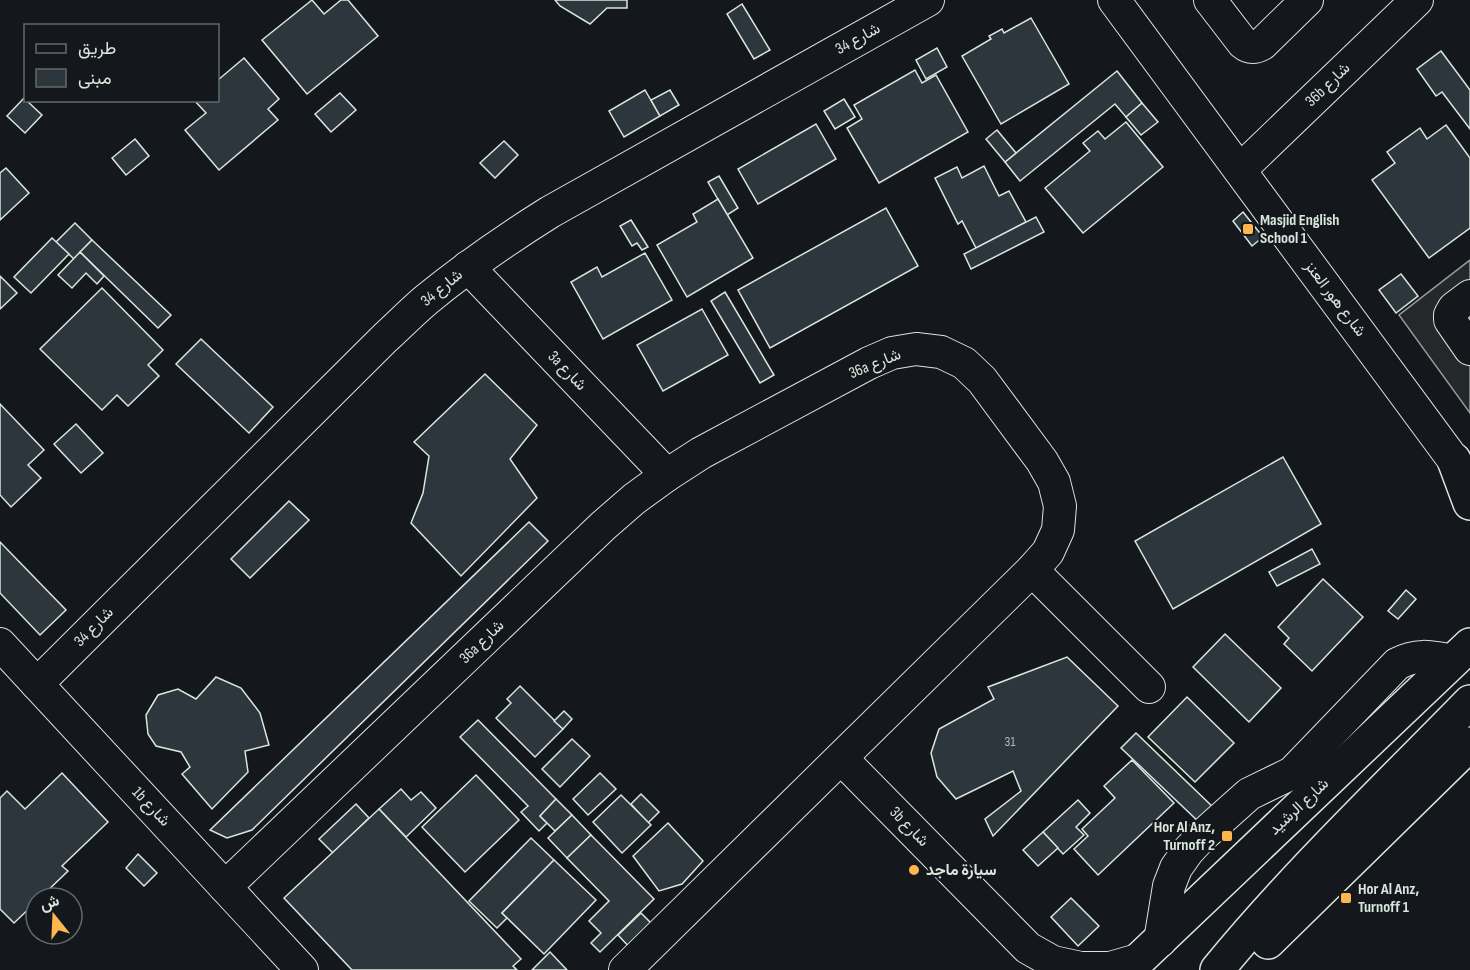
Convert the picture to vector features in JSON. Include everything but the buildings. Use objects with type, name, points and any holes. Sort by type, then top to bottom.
[{"type":"main road","points":[[1466,471],[1470,503]]},
{"type":"main road","name":"شارع الرشيد","points":[[1142,957],[1463,648]]},
{"type":"main road","points":[[1217,970],[1295,881],[1470,702]]},
{"type":"main road","points":[[1239,970],[1470,744]]},
{"type":"main road","points":[[1423,790],[1470,751]]},
{"type":"street","name":"شارع 34","points":[[37,684],[385,338],[425,301],[468,267],[508,238],[550,212],[928,0]]},
{"type":"street","name":"شارع هور العنز","points":[[1114,0],[1466,471]]},
{"type":"street","points":[[1210,0],[1243,43],[1252,48],[1262,44],[1308,0]]},
{"type":"street","name":"36b شارع","points":[[1240,170],[1417,0]]},
{"type":"street","name":"3a شارع","points":[[468,267],[667,475]]},
{"type":"street","points":[[1470,296],[1454,308],[1450,315],[1450,320],[1470,349]]},
{"type":"street","name":"36a شارع","points":[[225,887],[603,526],[667,475],[737,433],[892,353],[916,349],[941,352],[964,363],[982,380],[1042,461],[1054,482],[1060,506],[1058,530],[1048,552],[625,970]]},
{"type":"street","points":[[1032,570],[1149,687]]},
{"type":"street","name":"1b شارع","points":[[0,644],[302,970]]},
{"type":"street","points":[[1142,957],[1176,868],[1202,836],[1249,794],[1292,773],[1397,664],[1416,656],[1427,657],[1463,648]]},
{"type":"street","name":"3b شارع","points":[[841,758],[1032,959],[1081,968],[1110,968],[1142,957]]},
{"type":"shaded area","points":[[1470,260],[1470,413],[1399,315]]},
{"type":"place","name":"Masjid English School 1","points":[[1248,229]]},
{"type":"place","name":"Hor Al Anz, Turnoff 2","points":[[1227,836]]},
{"type":"place","name":"سيارة ماجد","points":[[914,870]]},
{"type":"place","name":"Hor Al Anz, Turnoff 1","points":[[1346,898]]}]
